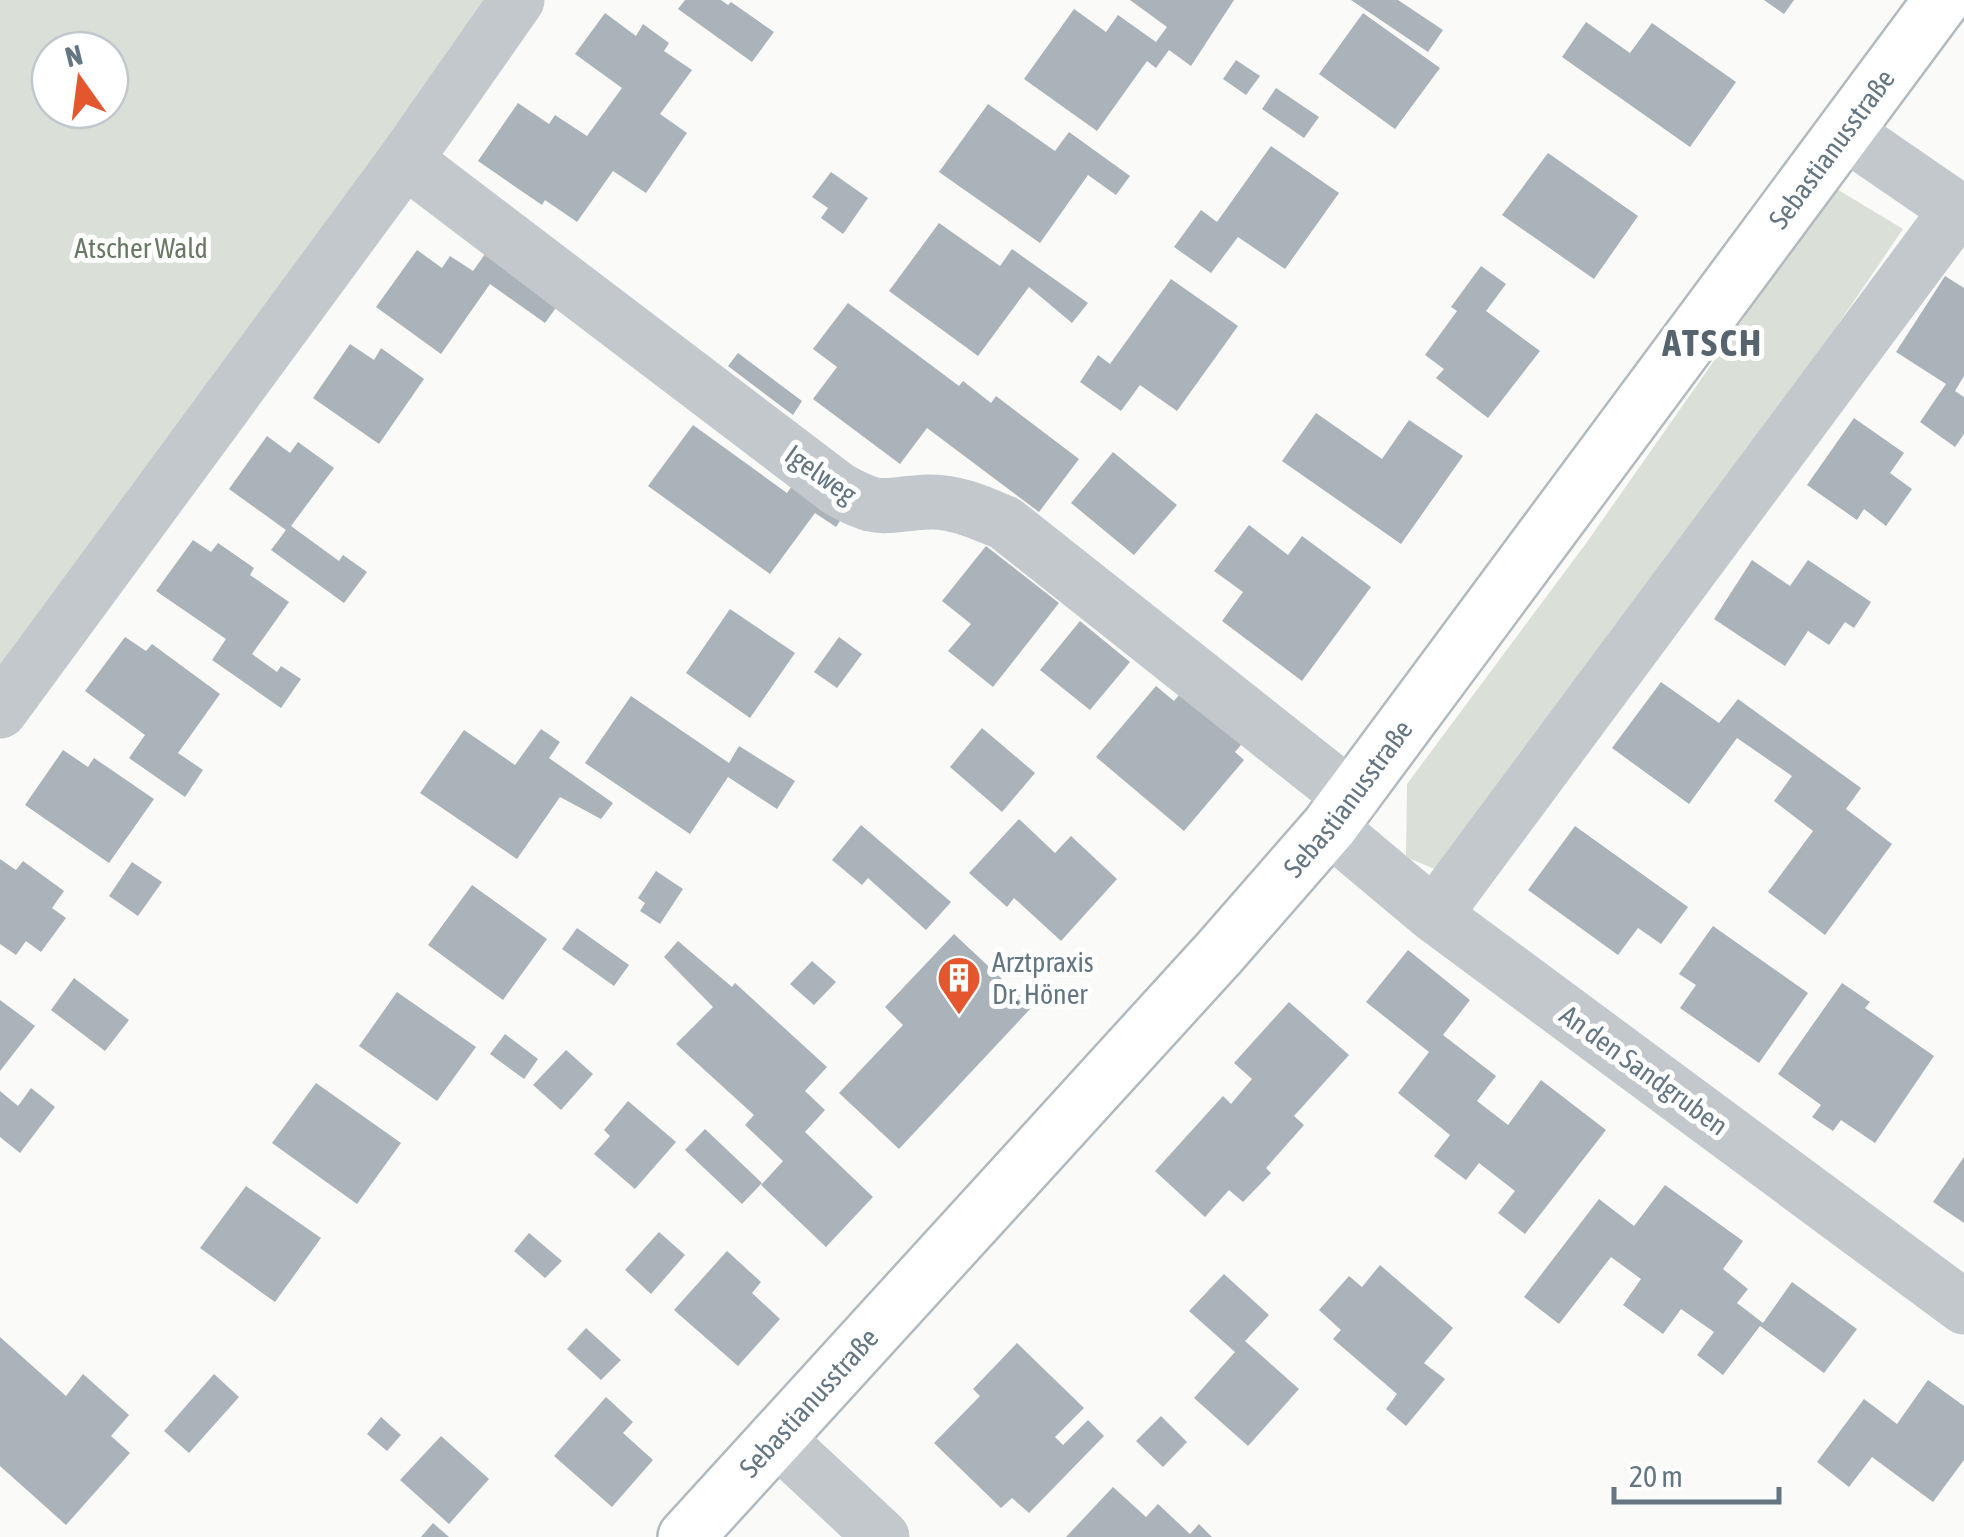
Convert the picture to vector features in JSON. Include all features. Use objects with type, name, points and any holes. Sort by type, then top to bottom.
[{"type":"main road","name":"Sebastianusstraße","points":[[686,1537],[1219,954],[1340,812],[1942,0]]},
{"type":"street","points":[[0,712],[518,0]]},
{"type":"street","points":[[1434,915],[1961,212],[1846,132]]},
{"type":"street","name":"Igelweg","points":[[404,160],[838,490],[870,507],[930,502],[968,507],[1005,523],[1340,812]]},
{"type":"street","name":"An den Sandgruben","points":[[1340,812],[1434,915],[1964,1307]]},
{"type":"street","points":[[776,1438],[882,1537]]},
{"type":"green space","name":"Atscher Wald","points":[[0,0],[491,0],[0,679]]},
{"type":"green space","points":[[1835,188],[1903,229],[1639,617],[1449,875],[1406,857],[1407,784],[1587,542]]},
{"type":"building","points":[[685,0],[721,0],[728,5],[731,2],[774,32],[752,62],[678,9]]},
{"type":"building","points":[[1130,0],[1234,0],[1191,66],[1169,50],[1156,68],[1147,61],[1097,131],[1024,79],[1074,9],[1106,32],[1118,15],[1156,42],[1167,27]]},
{"type":"building","points":[[1351,0],[1398,0],[1443,30],[1428,52]]},
{"type":"building","points":[[1764,0],[1794,0],[1784,14]]},
{"type":"building","points":[[605,13],[636,36],[643,24],[669,43],[664,51],[692,70],[660,114],[687,133],[646,193],[613,171],[577,222],[545,200],[542,205],[478,161],[518,103],[549,124],[555,115],[587,136],[622,88],[575,54]]},
{"type":"building","points":[[1363,13],[1440,68],[1395,129],[1319,74]]},
{"type":"building","points":[[1586,22],[1630,53],[1652,23],[1736,82],[1690,147],[1562,57]]},
{"type":"building","points":[[1236,60],[1260,76],[1246,95],[1223,79]]},
{"type":"building","points":[[1276,88],[1319,117],[1304,138],[1262,109]]},
{"type":"building","points":[[988,104],[1055,151],[1069,132],[1130,176],[1116,195],[1088,175],[1040,243],[939,172]]},
{"type":"building","points":[[1271,146],[1339,193],[1285,269],[1238,237],[1211,273],[1174,247],[1201,210],[1217,222]]},
{"type":"building","points":[[1548,153],[1638,216],[1594,279],[1502,215]]},
{"type":"building","points":[[831,172],[868,198],[843,234],[821,218],[828,208],[812,197]]},
{"type":"building","points":[[939,223],[1000,266],[1012,249],[1088,303],[1072,323],[1029,287],[978,356],[889,291]]},
{"type":"building","points":[[490,247],[563,298],[545,323],[490,284],[441,354],[376,307],[417,250],[442,268],[450,256],[473,271]]},
{"type":"building","points":[[1481,266],[1506,284],[1486,311],[1540,351],[1488,418],[1436,378],[1444,369],[1425,355],[1457,311],[1451,307]]},
{"type":"building","points":[[1945,276],[1964,288],[1964,376],[1955,391],[1964,397],[1964,434],[1955,447],[1920,422],[1946,384],[1896,352]]},
{"type":"building","points":[[1171,279],[1238,326],[1177,411],[1140,385],[1121,411],[1080,382],[1098,355],[1110,364]]},
{"type":"building","points":[[848,303],[959,386],[963,381],[991,403],[996,396],[1079,459],[1039,512],[927,428],[900,464],[813,399],[837,367],[813,349]]},
{"type":"building","points":[[350,344],[374,360],[381,348],[424,379],[379,444],[313,398]]},
{"type":"building","points":[[738,353],[802,401],[793,415],[728,366]]},
{"type":"building","points":[[1316,413],[1382,459],[1409,420],[1463,456],[1401,544],[1282,461]]},
{"type":"building","points":[[1854,418],[1904,453],[1890,473],[1912,489],[1886,526],[1864,509],[1857,520],[1807,485]]},
{"type":"building","points":[[693,425],[787,493],[803,470],[851,504],[836,527],[815,513],[770,574],[648,486]]},
{"type":"building","points":[[267,436],[290,453],[298,442],[334,468],[291,526],[339,561],[343,555],[367,572],[344,603],[271,550],[286,530],[229,489]]},
{"type":"building","points":[[1113,452],[1177,505],[1134,555],[1071,503]]},
{"type":"building","points":[[1249,525],[1288,555],[1302,536],[1371,587],[1302,681],[1222,621],[1243,592],[1214,571]]},
{"type":"building","points":[[193,540],[211,552],[218,543],[254,568],[250,575],[289,602],[252,654],[277,672],[281,666],[301,679],[281,708],[212,660],[226,639],[156,591]]},
{"type":"building","points":[[986,546],[1059,603],[993,687],[948,651],[971,624],[942,601]]},
{"type":"building","points":[[1752,560],[1790,586],[1808,560],[1871,602],[1854,628],[1845,622],[1829,645],[1808,631],[1785,666],[1714,619]]},
{"type":"building","points":[[730,609],[795,653],[750,718],[686,673]]},
{"type":"building","points":[[1080,621],[1130,662],[1090,710],[1040,670]]},
{"type":"building","points":[[125,637],[146,651],[152,644],[220,694],[178,753],[203,770],[185,797],[129,758],[145,735],[85,691]]},
{"type":"building","points":[[839,637],[862,654],[837,688],[814,672]]},
{"type":"building","points":[[1661,682],[1719,723],[1738,699],[1861,788],[1846,809],[1892,844],[1825,935],[1768,892],[1813,831],[1774,801],[1792,776],[1737,738],[1689,804],[1612,748]]},
{"type":"building","points":[[1156,686],[1174,701],[1185,688],[1246,739],[1235,752],[1244,760],[1184,831],[1096,757]]},
{"type":"building","points":[[631,696],[729,763],[739,746],[795,781],[777,809],[728,777],[690,834],[585,763]]},
{"type":"building","points":[[982,728],[1035,773],[1002,812],[950,767]]},
{"type":"building","points":[[541,729],[560,742],[549,758],[613,803],[601,819],[560,797],[517,859],[420,793],[464,730],[515,765]]},
{"type":"building","points":[[63,750],[88,767],[94,758],[154,799],[109,863],[25,805]]},
{"type":"building","points":[[1019,819],[1055,853],[1071,836],[1117,879],[1061,941],[1014,898],[1007,907],[969,873]]},
{"type":"building","points":[[861,825],[951,902],[926,930],[868,878],[862,885],[832,860]]},
{"type":"building","points":[[1575,826],[1688,907],[1661,944],[1638,928],[1618,955],[1528,890]]},
{"type":"building","points":[[0,859],[16,870],[23,861],[64,891],[52,908],[66,918],[41,952],[26,941],[16,955],[0,944]]},
{"type":"building","points":[[132,862],[162,882],[138,916],[109,896]]},
{"type":"building","points":[[656,871],[683,889],[660,924],[640,911],[645,903],[638,898]]},
{"type":"building","points":[[472,885],[547,939],[503,1000],[428,945]]},
{"type":"building","points":[[1713,926],[1808,993],[1759,1063],[1680,1008],[1696,985],[1679,974]]},
{"type":"building","points":[[577,928],[629,965],[614,986],[562,949]]},
{"type":"building","points":[[954,934],[1032,1007],[899,1149],[839,1093],[903,1025],[885,1007]]},
{"type":"building","points":[[678,941],[732,987],[735,983],[827,1067],[805,1091],[825,1110],[805,1132],[873,1197],[826,1247],[761,1185],[783,1161],[745,1125],[754,1115],[676,1044],[713,1007],[664,957]]},
{"type":"building","points":[[1408,950],[1470,1000],[1443,1035],[1496,1076],[1477,1101],[1508,1125],[1541,1080],[1606,1130],[1525,1234],[1498,1213],[1515,1191],[1479,1163],[1466,1180],[1434,1156],[1450,1135],[1398,1093],[1429,1052],[1366,1002]]},
{"type":"building","points":[[812,961],[836,982],[814,1005],[790,984]]},
{"type":"building","points":[[74,978],[129,1020],[105,1051],[51,1010]]},
{"type":"building","points":[[1842,983],[1870,1002],[1865,1008],[1934,1056],[1875,1143],[1841,1120],[1833,1131],[1812,1117],[1821,1105],[1778,1074]]},
{"type":"building","points":[[397,992],[476,1047],[437,1101],[359,1046]]},
{"type":"building","points":[[0,1000],[35,1026],[0,1071]]},
{"type":"building","points":[[1289,1002],[1349,1055],[1294,1116],[1304,1125],[1266,1168],[1271,1173],[1243,1202],[1229,1190],[1205,1217],[1155,1171],[1223,1096],[1231,1104],[1252,1079],[1234,1063]]},
{"type":"building","points":[[505,1034],[538,1059],[524,1079],[490,1054]]},
{"type":"building","points":[[566,1050],[593,1074],[561,1110],[533,1085]]},
{"type":"building","points":[[316,1083],[401,1143],[357,1204],[272,1143]]},
{"type":"building","points":[[31,1088],[55,1107],[20,1153],[0,1137],[0,1091],[18,1106]]},
{"type":"building","points":[[628,1101],[676,1142],[635,1189],[594,1154],[610,1136],[604,1130]]},
{"type":"building","points":[[705,1129],[762,1183],[742,1204],[685,1150]]},
{"type":"building","points":[[1964,1157],[1964,1223],[1933,1202]]},
{"type":"building","points":[[1665,1185],[1743,1241],[1723,1269],[1748,1289],[1737,1303],[1763,1323],[1792,1282],[1857,1329],[1824,1373],[1760,1326],[1723,1375],[1697,1355],[1714,1332],[1681,1309],[1663,1334],[1623,1305],[1641,1279],[1611,1257],[1559,1324],[1524,1297],[1599,1199],[1634,1226]]},
{"type":"building","points":[[246,1186],[321,1238],[275,1302],[200,1248]]},
{"type":"building","points":[[659,1232],[685,1255],[651,1294],[625,1270]]},
{"type":"building","points":[[529,1233],[562,1261],[545,1278],[514,1251]]},
{"type":"building","points":[[727,1251],[761,1282],[752,1293],[780,1319],[738,1366],[674,1310]]},
{"type":"building","points":[[1380,1265],[1453,1328],[1424,1363],[1445,1379],[1406,1426],[1386,1409],[1397,1394],[1333,1339],[1341,1330],[1319,1310],[1349,1276],[1362,1287]]},
{"type":"building","points":[[1224,1274],[1269,1315],[1245,1341],[1299,1389],[1248,1446],[1194,1398],[1235,1352],[1189,1311]]},
{"type":"building","points":[[586,1328],[621,1360],[601,1380],[567,1349]]},
{"type":"building","points":[[0,1337],[66,1396],[83,1374],[129,1415],[111,1436],[130,1453],[66,1525],[0,1466]]},
{"type":"building","points":[[1017,1343],[1084,1408],[1055,1437],[1063,1445],[1088,1420],[1104,1436],[1029,1513],[1012,1498],[1001,1508],[934,1443],[980,1396],[973,1389]]},
{"type":"building","points":[[214,1374],[239,1397],[189,1453],[164,1431]]},
{"type":"building","points":[[1928,1380],[1964,1406],[1964,1460],[1933,1502],[1872,1457],[1849,1487],[1817,1462],[1864,1399],[1897,1424]]},
{"type":"building","points":[[606,1397],[633,1422],[623,1433],[653,1460],[612,1507],[554,1456]]},
{"type":"building","points":[[1161,1416],[1187,1442],[1163,1467],[1136,1441]]},
{"type":"building","points":[[381,1417],[401,1435],[387,1451],[367,1434]]},
{"type":"building","points":[[441,1436],[489,1479],[449,1524],[400,1480]]},
{"type":"building","points":[[1113,1487],[1146,1517],[1158,1504],[1190,1534],[1199,1524],[1212,1537],[1066,1537]]},
{"type":"building","points":[[433,1523],[449,1537],[421,1537]]},
{"type":"place","name":"Arztpraxis Dr. Höner","points":[[959,1016]]},
{"type":"district","name":"ATSCH","points":[[1713,342]]}]
